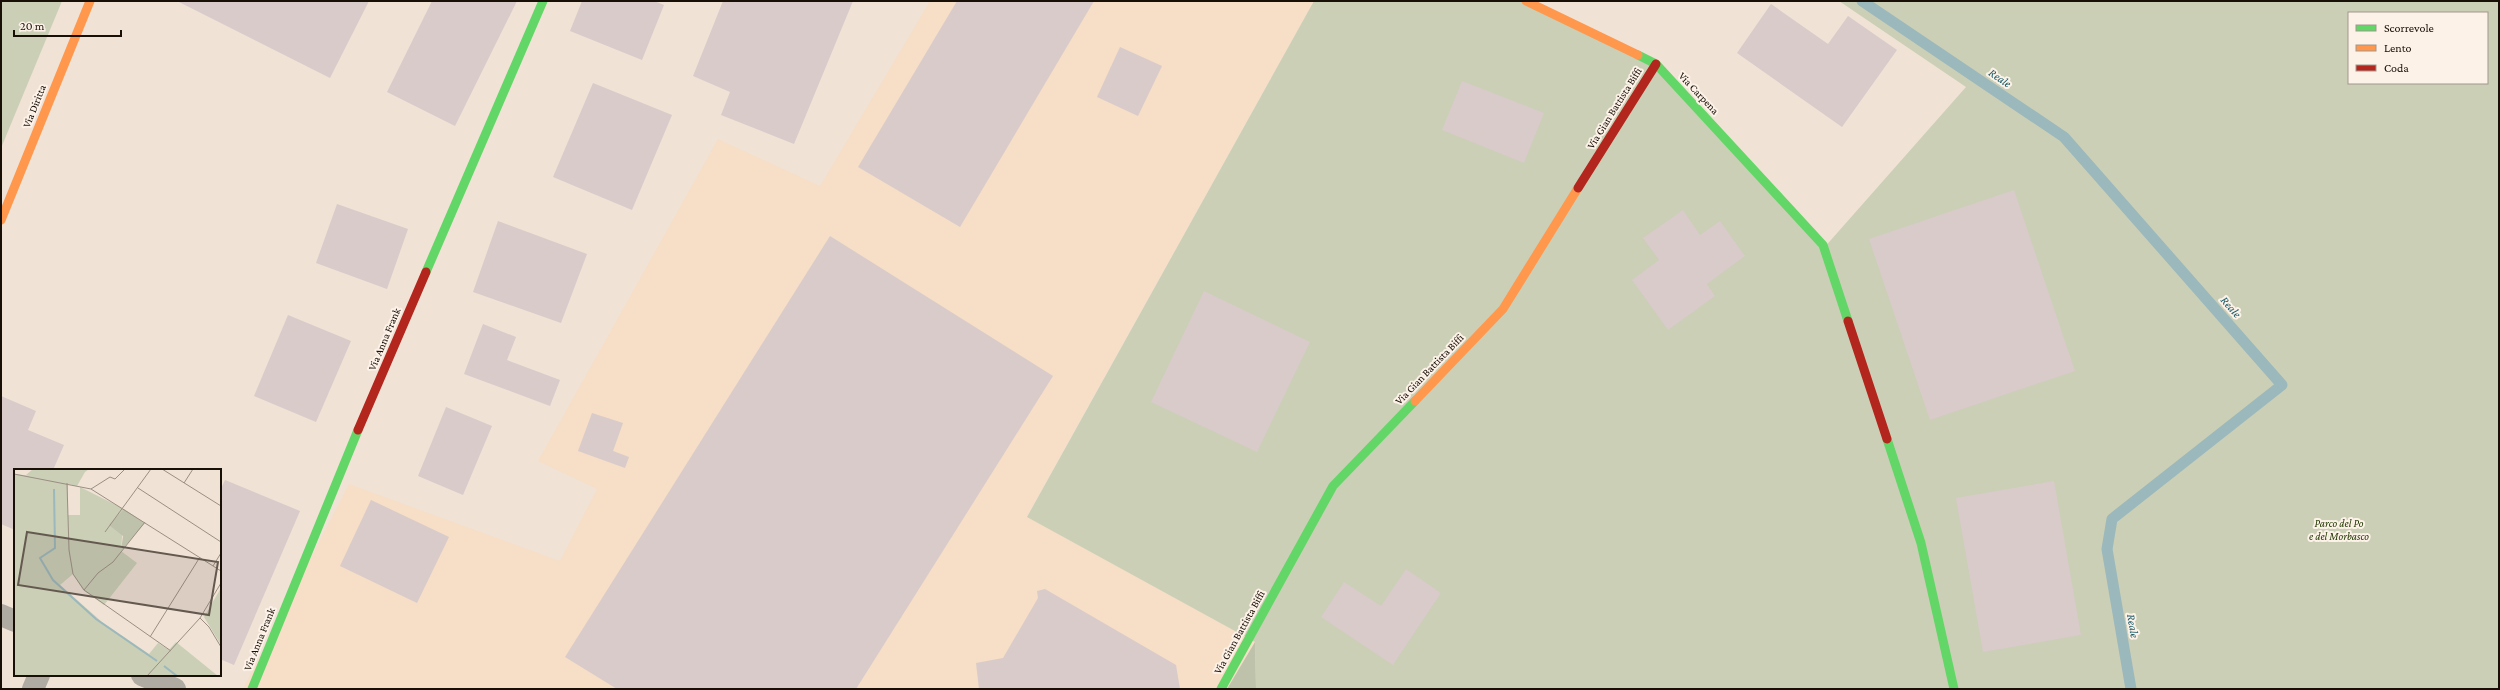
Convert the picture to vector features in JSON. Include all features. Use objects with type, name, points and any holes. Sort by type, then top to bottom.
[{"type":"street","name":"Via Diritta","points":[[1,220],[90,1]]},
{"type":"street","name":"Via Anna Frank","points":[[252,689],[337,478],[543,1]]},
{"type":"street","name":"Via Carpena","points":[[1526,1],[1656,64],[1823,245],[1921,542],[1954,689]]},
{"type":"street","name":"Via Gian Battista Biffi","points":[[1221,689],[1333,486],[1503,309],[1656,64]]},
{"type":"street","points":[[1,615],[14,621]]},
{"type":"street","points":[[33,689],[39,676]]},
{"type":"street","points":[[144,676],[175,689]]},
{"type":"shaded area","points":[[930,1],[1314,1],[1027,516],[1255,642],[1227,689],[243,689],[349,484],[560,561],[597,489],[538,461],[718,139],[820,186]]},
{"type":"green space","points":[[1,1],[62,1],[1,148]]},
{"type":"green space","name":"Parco del Po e del Morbasco","points":[[1314,1],[1533,1],[1660,62],[1823,249],[1966,87],[1839,1],[2499,1],[2499,689],[1256,689],[1255,642],[1027,517]]},
{"type":"green space","points":[[1255,642],[1256,689],[1227,689]]},
{"type":"building","points":[[177,1],[369,1],[330,78]]},
{"type":"building","points":[[432,1],[517,1],[455,126],[387,92]]},
{"type":"building","points":[[582,1],[654,1],[664,5],[642,60],[570,31]]},
{"type":"building","points":[[723,1],[853,1],[794,144],[721,115],[730,92],[693,76]]},
{"type":"building","points":[[957,1],[1094,1],[960,227],[858,167]]},
{"type":"building","points":[[1771,4],[1828,44],[1848,16],[1897,50],[1842,127],[1737,53]]},
{"type":"building","points":[[1120,47],[1162,66],[1138,116],[1097,97]]},
{"type":"building","points":[[1462,81],[1544,113],[1524,163],[1442,130]]},
{"type":"building","points":[[593,83],[672,115],[632,210],[553,177]]},
{"type":"building","points":[[2014,190],[2075,371],[1930,420],[1869,239]]},
{"type":"building","points":[[337,204],[408,229],[387,289],[316,263]]},
{"type":"building","points":[[1683,210],[1700,235],[1720,221],[1745,256],[1707,284],[1715,296],[1668,330],[1632,280],[1659,260],[1643,238]]},
{"type":"building","points":[[498,221],[587,254],[561,323],[473,292]]},
{"type":"building","points":[[830,236],[1053,376],[856,689],[617,689],[565,657]]},
{"type":"building","points":[[1204,291],[1310,342],[1257,452],[1151,402]]},
{"type":"building","points":[[288,315],[351,341],[316,422],[254,396]]},
{"type":"building","points":[[483,324],[516,337],[507,360],[560,380],[550,406],[464,374]]},
{"type":"building","points":[[1,396],[36,411],[28,430],[64,445],[53,469],[14,469],[14,530],[1,524]]},
{"type":"building","points":[[446,407],[492,426],[463,495],[418,476]]},
{"type":"building","points":[[592,413],[623,423],[613,451],[629,457],[625,468],[578,451]]},
{"type":"building","points":[[225,480],[300,511],[234,665],[221,659],[221,489]]},
{"type":"building","points":[[2054,481],[2081,635],[1983,652],[1956,498]]},
{"type":"building","points":[[371,500],[449,537],[417,603],[340,566]]},
{"type":"building","points":[[1406,569],[1441,593],[1393,665],[1321,617],[1344,582],[1381,606]]},
{"type":"building","points":[[1045,589],[1176,665],[1180,689],[979,689],[976,663],[1003,658],[1038,598],[1037,591]]},
{"type":"waterway","name":"Reale","points":[[1862,1],[2064,137],[2282,385],[2112,519],[2107,549],[2131,689]]},
{"type":"traffic: fast","points":[[426,272],[543,1]]},
{"type":"traffic: fast","points":[[1638,55],[1656,64],[1823,245],[1848,321]]},
{"type":"traffic: fast","points":[[1221,689],[1333,486],[1415,401]]},
{"type":"traffic: fast","points":[[252,689],[358,430]]},
{"type":"traffic: fast","points":[[1887,439],[1921,543],[1954,689]]},
{"type":"traffic: slow","points":[[1,220],[90,1]]},
{"type":"traffic: slow","points":[[1526,1],[1638,55]]},
{"type":"traffic: slow","points":[[1415,401],[1503,309],[1578,188]]},
{"type":"traffic: jam","points":[[1578,188],[1656,64]]},
{"type":"traffic: jam","points":[[358,430],[426,272]]},
{"type":"traffic: jam","points":[[1848,321],[1887,439]]}]
